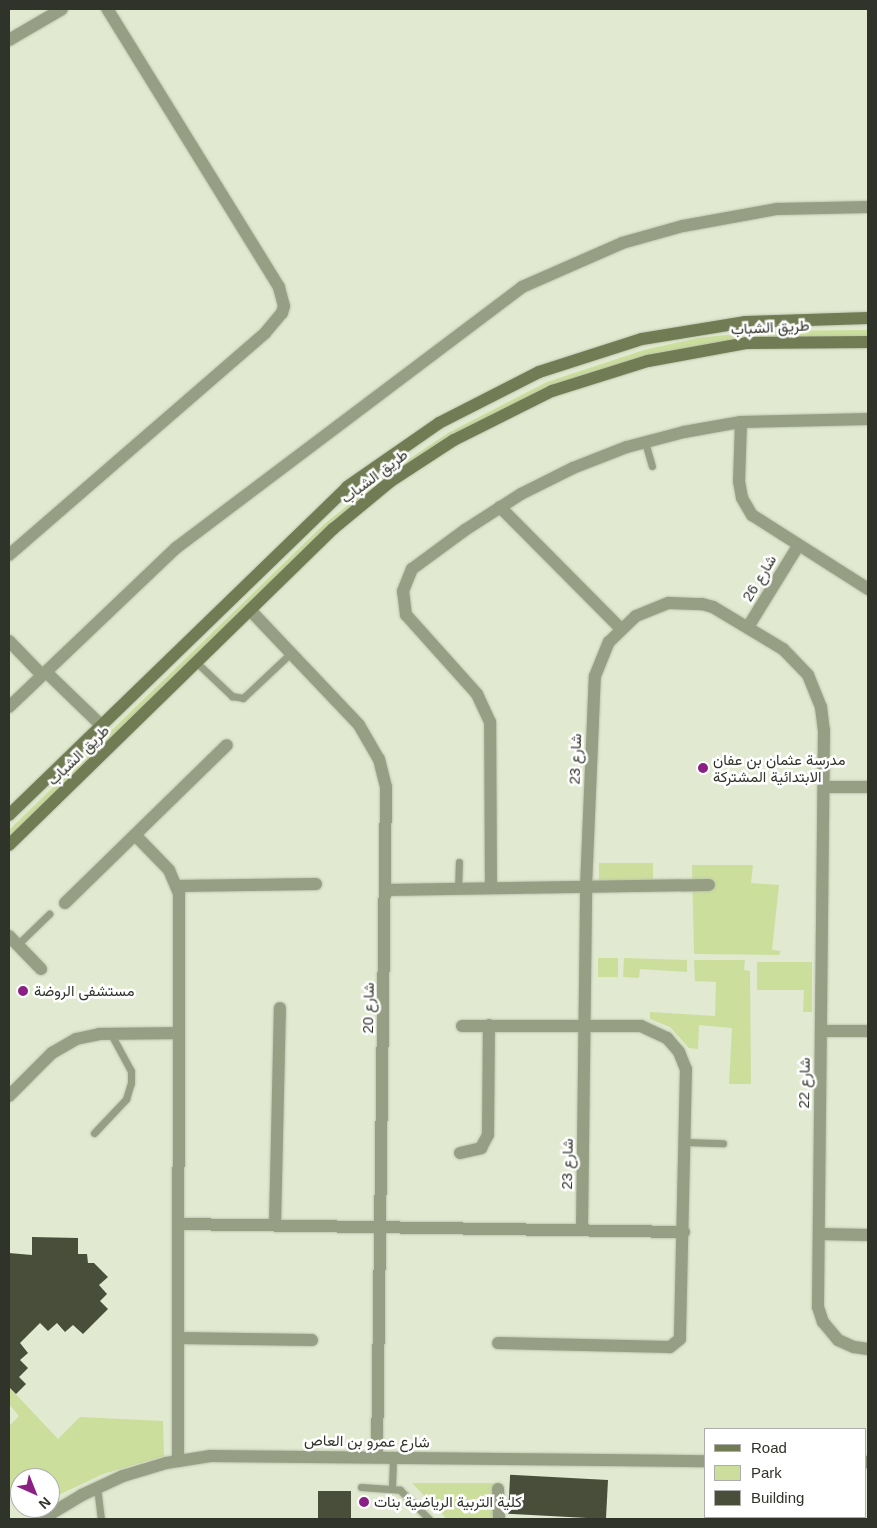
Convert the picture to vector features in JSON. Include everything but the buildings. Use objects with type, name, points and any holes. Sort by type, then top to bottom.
[{"type":"main road","name":"طريق الشباب","points":[[9,816],[347,487],[407,443],[471,404],[574,359],[668,333],[746,322],[868,318]]},
{"type":"main road","name":"طريق الشباب","points":[[9,845],[333,529],[391,481],[454,440],[529,401],[616,370],[689,352],[780,341],[868,342]]},
{"type":"street","points":[[9,40],[62,9]]},
{"type":"street","points":[[9,555],[264,333],[279,317],[284,306],[279,287],[189,136],[108,9]]},
{"type":"street","points":[[9,707],[176,548],[522,287],[622,243],[692,224],[777,209],[868,207]]},
{"type":"street","points":[[491,888],[492,742],[488,718],[477,694],[410,622],[403,599],[405,583],[418,563],[500,507],[573,468],[645,442],[741,422],[868,419]]},
{"type":"street","points":[[741,422],[738,472],[742,498],[760,522],[868,589]]},
{"type":"street","points":[[500,507],[620,628]]},
{"type":"street","name":"شارع 26","points":[[748,627],[798,546]]},
{"type":"street","name":"شارع 23","points":[[582,1230],[586,887],[595,676],[603,653],[620,628],[647,610],[680,602],[713,607],[748,627],[792,657],[813,686],[823,718],[824,787]]},
{"type":"street","name":"شارع 20","points":[[250,610],[359,724],[379,759],[387,803],[378,1457]]},
{"type":"street","points":[[9,641],[102,726]]},
{"type":"street","points":[[65,903],[227,745]]},
{"type":"street","points":[[824,787],[868,787]]},
{"type":"street","name":"شارع 22","points":[[824,787],[818,1307],[823,1322],[838,1340],[854,1348],[868,1349]]},
{"type":"street","points":[[135,835],[169,870],[177,886],[178,1461]]},
{"type":"street","points":[[177,886],[316,884]]},
{"type":"street","points":[[386,890],[709,885]]},
{"type":"street","points":[[13,940],[41,969]]},
{"type":"street","points":[[275,1225],[280,1008]]},
{"type":"street","points":[[460,1153],[477,1151],[488,1135],[489,1025]]},
{"type":"street","points":[[462,1026],[641,1026],[659,1032],[674,1044],[686,1069],[682,1330],[674,1345],[498,1343]]},
{"type":"street","points":[[821,1031],[868,1031]]},
{"type":"street","points":[[9,1096],[64,1044],[87,1036],[178,1033]]},
{"type":"street","points":[[178,1224],[684,1232]]},
{"type":"street","points":[[819,1234],[868,1235]]},
{"type":"street","points":[[178,1338],[312,1340]]},
{"type":"street","name":"شارع عمرو بن العاص","points":[[42,1519],[97,1487],[144,1469],[210,1456],[704,1461]]},
{"type":"street","points":[[498,1489],[499,1519]]},
{"type":"lane","points":[[645,442],[652,466]]},
{"type":"lane","points":[[196,662],[232,696],[243,698],[291,653]]},
{"type":"lane","points":[[458,889],[459,862]]},
{"type":"lane","points":[[13,940],[49,914]]},
{"type":"lane","points":[[94,1133],[126,1099],[131,1083],[130,1071],[111,1034]]},
{"type":"lane","points":[[685,1142],[723,1143]]},
{"type":"lane","points":[[392,1458],[392,1487]]},
{"type":"lane","points":[[97,1487],[101,1519]]},
{"type":"lane","points":[[362,1488],[392,1487],[409,1496],[429,1519]]},
{"type":"green space","points":[[868,330],[868,339],[786,337],[563,385],[382,487],[9,841],[9,830],[323,525],[387,474],[448,433],[547,382],[644,350],[698,338],[764,331]]},
{"type":"green space","points":[[599,863],[653,863],[653,881],[599,881]]},
{"type":"green space","points":[[692,865],[753,865],[751,883],[779,885],[772,950],[781,951],[779,955],[694,954]]},
{"type":"green space","points":[[598,958],[618,958],[618,977],[598,977]]},
{"type":"green space","points":[[624,958],[687,960],[687,972],[640,969],[639,978],[623,977]]},
{"type":"green space","points":[[694,960],[745,960],[744,970],[750,971],[751,1084],[729,1084],[732,1028],[699,1025],[698,1049],[689,1048],[670,1027],[650,1019],[650,1012],[715,1016],[716,982],[695,981]]},
{"type":"green space","points":[[757,962],[812,962],[812,1012],[803,1012],[804,990],[757,990]]},
{"type":"green space","points":[[9,1387],[58,1439],[80,1417],[163,1421],[164,1456],[103,1474],[60,1494],[60,1468],[10,1468],[10,1495],[9,1426],[19,1416],[9,1404]]},
{"type":"green space","points":[[412,1483],[494,1483],[495,1519],[447,1519]]},
{"type":"place","name":"مدرسة عثمان بن عفان الابتدائية المشتركة","points":[[703,768]]},
{"type":"place","name":"مستشفى الروضة","points":[[23,991]]},
{"type":"place","name":"كلية التربية الرياضية بنات","points":[[364,1502]]}]
